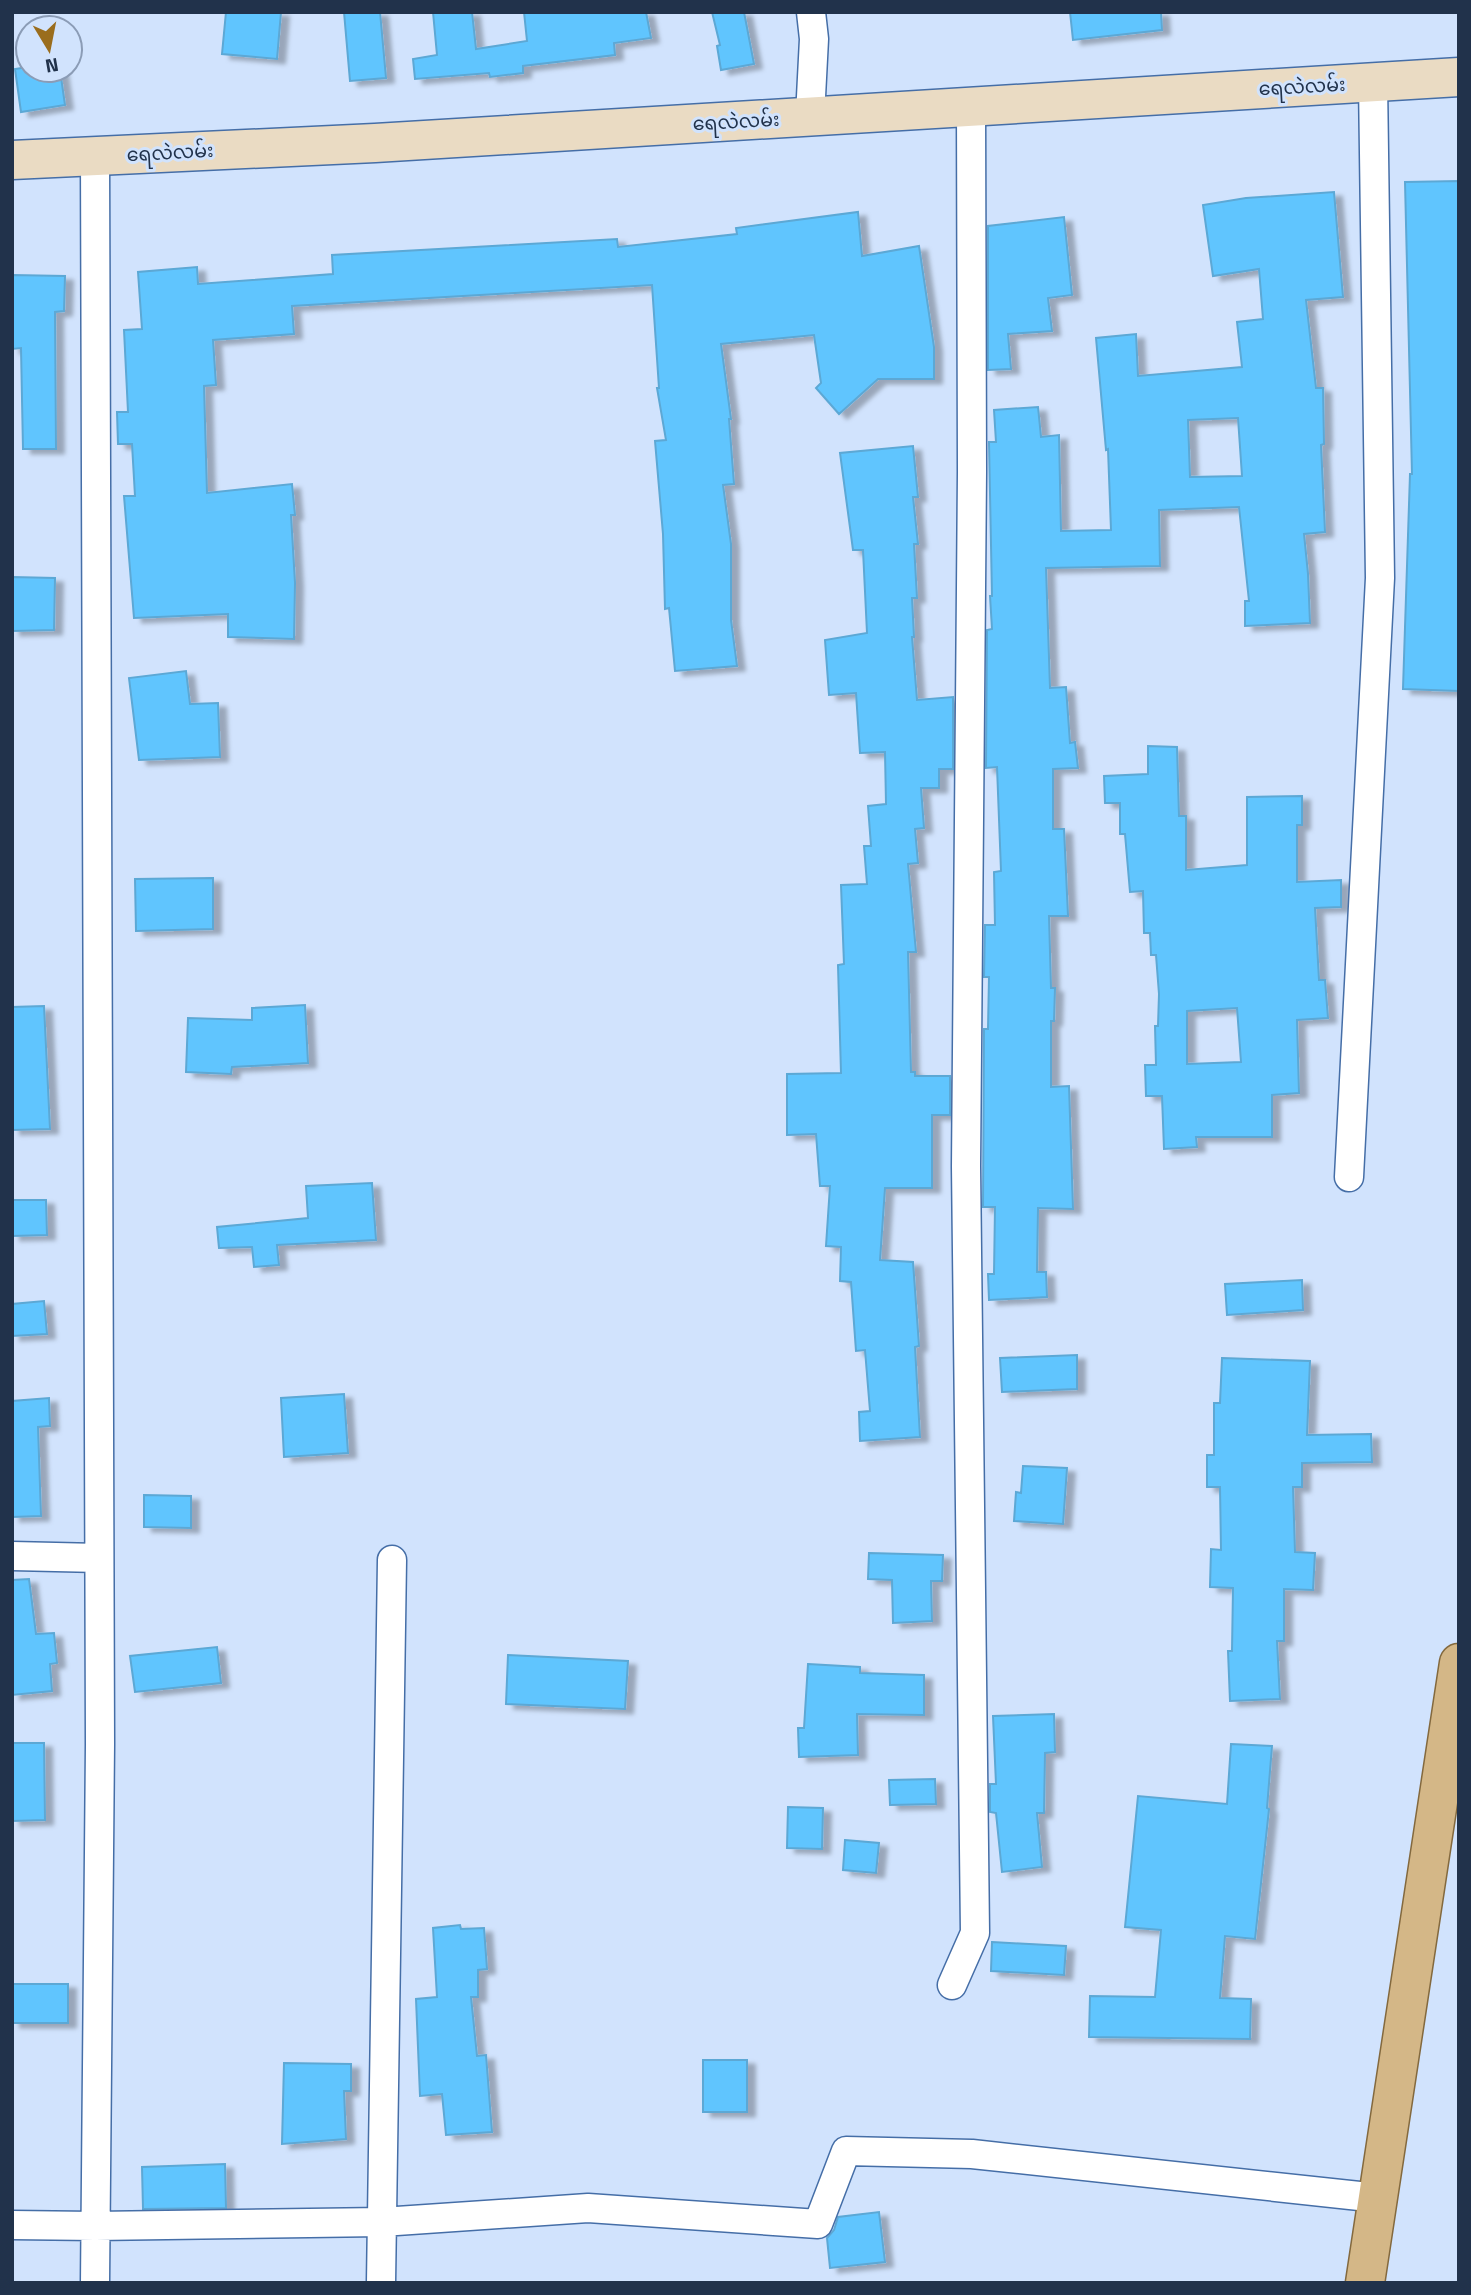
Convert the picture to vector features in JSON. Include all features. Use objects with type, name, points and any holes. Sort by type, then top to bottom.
[{"type":"main road","name":"ရေလဲလမ်း","points":[[12,160],[374,143],[1459,77]]},
{"type":"main road","points":[[1365,2283],[1459,1663]]},
{"type":"street","points":[[810,116],[814,39],[811,12]]},
{"type":"street","points":[[1349,1177],[1380,578],[1373,82]]},
{"type":"street","points":[[952,1985],[975,1933],[966,1166],[971,106]]},
{"type":"street","points":[[94,156],[100,1744],[95,2283]]},
{"type":"street","points":[[12,1556],[99,1558]]},
{"type":"street","points":[[381,2283],[392,1560]]},
{"type":"street","points":[[12,2225],[382,2222],[588,2207],[818,2224],[846,2151],[972,2154],[1378,2198]]},
{"type":"building","points":[[226,12],[281,12],[277,59],[222,54]]},
{"type":"building","points":[[344,12],[380,12],[386,78],[350,81]]},
{"type":"building","points":[[433,12],[472,12],[476,49],[527,41],[524,12],[646,12],[651,38],[614,43],[615,55],[523,66],[523,73],[490,77],[489,73],[415,79],[413,59],[437,55]]},
{"type":"building","points":[[712,12],[744,12],[754,64],[721,70],[717,46],[720,45]]},
{"type":"building","points":[[1070,12],[1161,12],[1162,30],[1073,40]]},
{"type":"building","points":[[17,84],[62,84],[65,105],[21,112]]},
{"type":"building","points":[[1459,181],[1459,691],[1403,689],[1412,474],[1405,182]]},
{"type":"building","points":[[1334,192],[1343,297],[1306,300],[1316,388],[1323,388],[1324,444],[1321,445],[1325,532],[1304,534],[1310,623],[1245,626],[1245,601],[1249,601],[1239,507],[1159,510],[1160,566],[1046,568],[1050,688],[1066,687],[1070,743],[1075,742],[1078,768],[1053,769],[1053,829],[1064,829],[1068,916],[1049,916],[1051,988],[1055,988],[1054,1021],[1051,1021],[1051,1087],[1069,1086],[1073,1209],[1038,1208],[1037,1272],[1046,1272],[1047,1297],[989,1300],[988,1274],[994,1274],[995,1207],[983,1207],[984,1029],[988,1029],[989,977],[984,977],[985,925],[995,925],[994,872],[1001,871],[997,767],[986,768],[987,630],[992,629],[989,442],[996,442],[994,410],[1038,407],[1041,437],[1059,435],[1061,531],[1111,530],[1108,449],[1106,450],[1096,338],[1136,334],[1138,376],[1242,367],[1237,322],[1263,319],[1259,269],[1213,276],[1203,205],[1246,198]],"holes":[[[1238,418],[1242,476],[1190,477],[1188,420]]]},
{"type":"building","points":[[858,212],[862,256],[919,246],[934,347],[934,379],[878,379],[839,414],[816,388],[821,383],[814,335],[721,344],[731,419],[734,484],[723,485],[731,544],[731,620],[737,666],[675,671],[669,608],[665,609],[663,534],[655,441],[666,440],[657,388],[652,285],[292,306],[294,334],[213,340],[216,385],[204,386],[207,493],[292,484],[295,515],[291,515],[295,583],[294,639],[228,637],[228,614],[134,618],[124,496],[135,496],[132,444],[118,444],[117,412],[128,412],[124,330],[142,329],[138,272],[197,267],[198,284],[333,274],[332,255],[617,239],[618,247],[737,234],[736,228]]},
{"type":"building","points":[[1064,217],[1072,295],[1048,298],[1052,331],[1008,334],[1011,369],[988,370],[988,226]]},
{"type":"building","points":[[12,275],[65,276],[64,311],[55,312],[56,449],[23,449],[21,348],[12,349]]},
{"type":"building","points":[[913,446],[918,497],[913,497],[918,544],[914,544],[917,598],[912,598],[917,700],[953,697],[953,769],[939,769],[939,788],[921,788],[924,828],[915,829],[918,863],[908,864],[916,952],[908,952],[911,1072],[915,1072],[915,1076],[950,1076],[950,1115],[932,1115],[932,1188],[885,1188],[880,1260],[913,1262],[919,1346],[915,1347],[920,1437],[860,1441],[859,1412],[870,1411],[865,1350],[856,1351],[851,1282],[840,1281],[841,1247],[826,1246],[830,1186],[820,1186],[816,1134],[787,1135],[787,1074],[841,1073],[838,965],[844,964],[841,885],[867,884],[864,846],[871,846],[868,806],[886,804],[885,752],[860,753],[856,693],[829,695],[825,640],[867,633],[863,550],[853,550],[840,453]]},
{"type":"building","points":[[12,577],[55,578],[54,630],[12,631]]},
{"type":"building","points":[[186,671],[190,704],[218,703],[220,757],[139,760],[129,678]]},
{"type":"building","points":[[1148,746],[1177,747],[1179,816],[1186,816],[1186,870],[1247,865],[1247,797],[1302,796],[1302,825],[1297,825],[1297,882],[1341,880],[1341,907],[1315,908],[1319,980],[1325,980],[1328,1018],[1297,1020],[1299,1093],[1272,1095],[1272,1137],[1196,1137],[1197,1147],[1164,1149],[1162,1096],[1146,1096],[1145,1065],[1156,1065],[1155,1026],[1158,1026],[1159,994],[1156,955],[1151,955],[1150,933],[1144,933],[1143,891],[1130,892],[1125,834],[1120,834],[1120,803],[1105,803],[1104,776],[1148,774]],"holes":[[[1237,1008],[1241,1062],[1187,1064],[1187,1011]]]},
{"type":"building","points":[[213,878],[213,929],[136,931],[135,879]]},
{"type":"building","points":[[305,1005],[308,1063],[232,1067],[231,1074],[186,1072],[188,1018],[252,1020],[252,1008]]},
{"type":"building","points":[[44,1006],[50,1129],[12,1130],[12,1007]]},
{"type":"building","points":[[372,1183],[376,1240],[277,1245],[279,1265],[254,1267],[252,1247],[219,1248],[217,1227],[308,1218],[306,1186]]},
{"type":"building","points":[[12,1200],[46,1200],[47,1235],[12,1236]]},
{"type":"building","points":[[1302,1280],[1303,1310],[1227,1315],[1225,1284]]},
{"type":"building","points":[[44,1301],[47,1334],[12,1336],[12,1304]]},
{"type":"building","points":[[1077,1355],[1077,1389],[1002,1392],[1000,1358]]},
{"type":"building","points":[[1222,1358],[1310,1361],[1307,1435],[1371,1434],[1372,1462],[1302,1463],[1302,1487],[1293,1487],[1295,1552],[1315,1553],[1313,1590],[1284,1589],[1284,1641],[1277,1641],[1280,1699],[1230,1701],[1228,1651],[1232,1651],[1233,1588],[1210,1587],[1211,1549],[1221,1550],[1220,1487],[1207,1487],[1207,1455],[1214,1455],[1214,1403],[1220,1403]]},
{"type":"building","points":[[344,1394],[348,1453],[284,1457],[281,1398]]},
{"type":"building","points":[[49,1398],[50,1426],[38,1427],[41,1516],[12,1517],[12,1401]]},
{"type":"building","points":[[1023,1466],[1067,1468],[1063,1524],[1014,1521],[1016,1492],[1021,1493]]},
{"type":"building","points":[[144,1495],[191,1496],[191,1528],[144,1527]]},
{"type":"building","points":[[869,1553],[943,1555],[942,1581],[931,1581],[932,1621],[893,1623],[892,1580],[868,1579]]},
{"type":"building","points":[[29,1579],[36,1634],[54,1633],[57,1663],[50,1664],[52,1691],[12,1695],[12,1580]]},
{"type":"building","points":[[217,1647],[221,1683],[135,1692],[130,1656]]},
{"type":"building","points":[[508,1655],[628,1661],[625,1709],[506,1704]]},
{"type":"building","points":[[808,1664],[860,1667],[860,1673],[924,1675],[924,1715],[857,1714],[858,1755],[799,1757],[798,1728],[804,1728]]},
{"type":"building","points":[[1054,1714],[1055,1752],[1045,1753],[1044,1813],[1037,1813],[1042,1867],[1002,1872],[996,1813],[990,1812],[990,1784],[996,1784],[993,1716]]},
{"type":"building","points":[[12,1743],[44,1743],[45,1820],[12,1821]]},
{"type":"building","points":[[1231,1744],[1272,1746],[1269,1809],[1255,1939],[1225,1936],[1220,1998],[1251,1999],[1250,2039],[1089,2037],[1090,1996],[1155,1997],[1161,1930],[1125,1927],[1138,1796],[1227,1804]]},
{"type":"building","points":[[935,1779],[936,1804],[890,1805],[889,1780]]},
{"type":"building","points":[[788,1807],[823,1808],[822,1849],[787,1848]]},
{"type":"building","points":[[845,1840],[879,1843],[876,1873],[843,1870]]},
{"type":"building","points":[[460,1925],[461,1929],[484,1928],[487,1969],[478,1970],[478,1997],[471,1997],[477,2056],[486,2055],[492,2132],[446,2135],[442,2094],[420,2096],[416,1999],[437,1997],[433,1928]]},
{"type":"building","points":[[992,1942],[1066,1946],[1064,1975],[991,1971]]},
{"type":"building","points":[[12,1984],[68,1984],[68,2023],[12,2023]]},
{"type":"building","points":[[703,2060],[747,2060],[747,2112],[703,2112]]},
{"type":"building","points":[[284,2063],[351,2064],[351,2091],[344,2091],[346,2139],[282,2144]]},
{"type":"building","points":[[225,2164],[226,2208],[143,2209],[142,2167]]},
{"type":"building","points":[[879,2212],[885,2262],[830,2268],[827,2238],[834,2230],[838,2217]]}]
